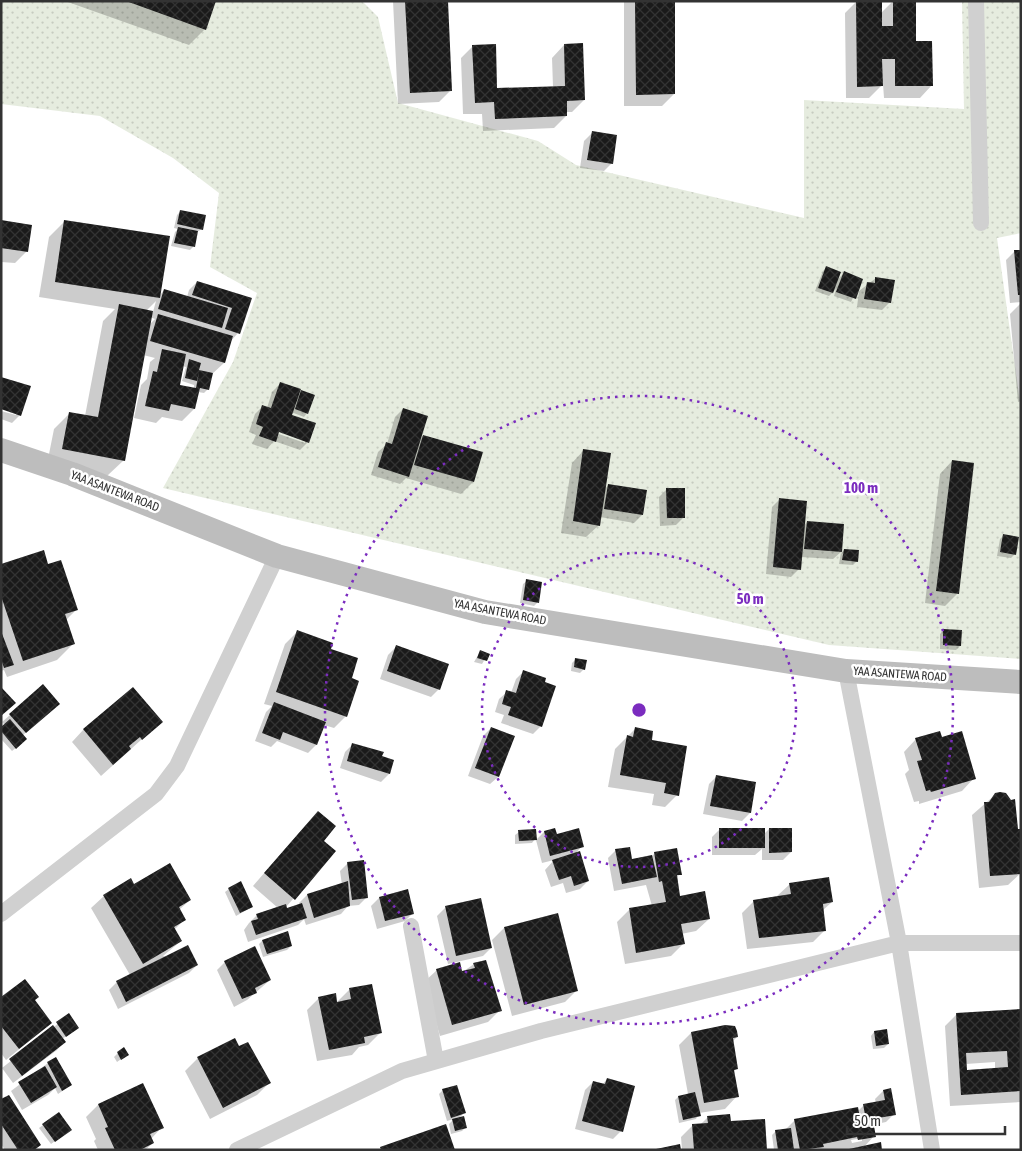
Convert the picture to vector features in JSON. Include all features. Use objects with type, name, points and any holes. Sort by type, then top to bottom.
[{"type":"street","points":[[976,1],[981,223]]},
{"type":"street","name":"YAA ASANTEWA ROAD","points":[[1,450],[72,474],[277,556],[485,612],[846,671],[1021,682]]},
{"type":"street","points":[[1,914],[156,794],[177,766],[277,556]]},
{"type":"street","points":[[846,671],[899,943],[932,1150]]},
{"type":"street","points":[[411,926],[436,1061]]},
{"type":"street","points":[[237,1150],[402,1071],[541,1030],[899,943],[1021,943]]},
{"type":"shaded area","points":[[1,1],[362,1],[378,17],[398,103],[538,141],[576,165],[804,218],[804,100],[964,109],[962,1],[1021,1],[1021,233],[997,238],[1021,409],[1021,659],[829,645],[163,488],[233,362],[257,293],[210,267],[219,193],[173,158],[100,116],[1,104]]},
{"type":"building","points":[[126,1],[216,1],[206,30]]},
{"type":"building","points":[[405,1],[448,1],[452,91],[410,93]]},
{"type":"building","points":[[635,1],[675,1],[675,94],[636,95]]},
{"type":"building","points":[[856,1],[882,1],[882,26],[893,26],[893,1],[916,1],[916,41],[932,41],[933,86],[895,86],[895,59],[882,59],[883,86],[857,87]]},
{"type":"building","points":[[583,43],[585,100],[567,101],[567,116],[495,119],[494,102],[475,103],[472,45],[496,44],[497,88],[565,86],[564,44]]},
{"type":"building","points":[[592,131],[617,135],[613,164],[587,160]]},
{"type":"building","points":[[180,210],[206,215],[203,230],[177,224]]},
{"type":"building","points":[[1,220],[32,225],[28,252],[1,248]]},
{"type":"building","points":[[64,220],[170,236],[160,298],[55,282]]},
{"type":"building","points":[[178,227],[198,231],[195,247],[174,243]]},
{"type":"building","points":[[1014,250],[1021,250],[1021,295],[1018,295]]},
{"type":"building","points":[[826,266],[841,272],[833,293],[818,288]]},
{"type":"building","points":[[844,271],[863,279],[856,299],[836,292]]},
{"type":"building","points":[[875,277],[895,280],[891,303],[864,299],[867,282],[875,283]]},
{"type":"building","points":[[197,281],[252,298],[240,334],[225,329],[232,308],[192,295]]},
{"type":"building","points":[[164,289],[228,308],[222,328],[158,309]]},
{"type":"building","points":[[119,304],[153,311],[125,461],[62,449],[69,412],[98,417]]},
{"type":"building","points":[[158,314],[233,336],[225,363],[150,341]]},
{"type":"building","points":[[162,349],[186,354],[180,385],[196,388],[199,372],[197,381],[185,378],[189,359],[201,363],[199,370],[213,373],[209,390],[200,388],[195,409],[171,404],[169,411],[145,406],[153,371],[157,372]]},
{"type":"building","points":[[1,377],[31,386],[21,416],[1,409]]},
{"type":"building","points":[[280,382],[301,389],[292,415],[316,423],[309,443],[279,432],[276,442],[259,436],[263,427],[256,424],[262,405],[271,408]]},
{"type":"building","points":[[301,390],[315,395],[308,414],[295,409]]},
{"type":"building","points":[[403,408],[428,416],[409,477],[378,467],[386,442],[392,444]]},
{"type":"building","points":[[423,435],[483,452],[474,482],[414,465]]},
{"type":"building","points":[[583,449],[611,453],[600,526],[573,521]]},
{"type":"building","points":[[952,460],[974,463],[959,594],[936,591]]},
{"type":"building","points":[[608,484],[647,490],[643,515],[604,509]]},
{"type":"building","points":[[666,488],[685,488],[685,518],[667,518]]},
{"type":"building","points":[[779,498],[807,501],[801,570],[773,567]]},
{"type":"building","points":[[807,521],[844,524],[842,552],[804,549]]},
{"type":"building","points":[[1003,534],[1019,537],[1016,555],[1000,552]]},
{"type":"building","points":[[844,549],[859,550],[858,562],[842,560]]},
{"type":"building","points":[[44,550],[48,564],[61,560],[78,610],[65,614],[75,644],[23,661],[1,596],[1,564]]},
{"type":"building","points":[[526,579],[542,582],[539,603],[523,600]]},
{"type":"building","points":[[943,629],[962,630],[961,646],[943,645]]},
{"type":"building","points":[[297,630],[333,643],[331,649],[358,658],[352,678],[359,681],[347,717],[276,692]]},
{"type":"building","points":[[1,631],[14,665],[4,668],[1,659]]},
{"type":"building","points":[[396,645],[449,664],[440,690],[387,671]]},
{"type":"building","points":[[480,650],[490,654],[487,661],[477,658]]},
{"type":"building","points":[[575,658],[587,660],[585,670],[574,667]]},
{"type":"building","points":[[523,670],[546,678],[545,682],[556,686],[542,727],[508,715],[511,707],[502,704],[506,690],[516,693]]},
{"type":"building","points":[[43,684],[60,704],[26,733],[9,714]]},
{"type":"building","points":[[1,687],[16,703],[1,716]]},
{"type":"building","points":[[133,687],[163,722],[142,740],[140,737],[129,746],[131,749],[113,765],[83,729]]},
{"type":"building","points":[[274,702],[326,722],[317,745],[283,732],[280,740],[262,733]]},
{"type":"building","points":[[10,719],[27,739],[16,749],[1,731],[1,727]]},
{"type":"building","points":[[491,727],[515,736],[499,777],[475,768]]},
{"type":"building","points":[[635,727],[653,731],[652,740],[687,746],[679,796],[664,793],[666,783],[620,775],[627,735],[633,737]]},
{"type":"building","points":[[940,731],[942,737],[962,731],[976,779],[931,792],[930,790],[926,791],[917,761],[922,760],[915,738]]},
{"type":"building","points":[[352,743],[384,752],[382,756],[394,760],[390,774],[347,761]]},
{"type":"building","points":[[716,775],[756,782],[751,813],[710,806]]},
{"type":"building","points":[[995,793],[1006,793],[1011,800],[1015,799],[1018,829],[1021,829],[1021,874],[990,876],[984,802],[989,802]]},
{"type":"building","points":[[318,811],[336,826],[324,841],[336,851],[295,900],[264,873]]},
{"type":"building","points":[[555,828],[557,834],[579,828],[584,847],[550,856],[544,831]]},
{"type":"building","points":[[719,828],[765,828],[765,848],[719,848]]},
{"type":"building","points":[[769,828],[792,828],[792,852],[769,853]]},
{"type":"building","points":[[536,829],[537,840],[519,841],[518,830]]},
{"type":"building","points":[[630,847],[632,859],[652,855],[657,877],[622,884],[615,849]]},
{"type":"building","points":[[677,848],[682,875],[677,875],[680,896],[705,891],[710,919],[681,924],[685,944],[636,953],[629,908],[666,902],[662,881],[659,882],[654,852]]},
{"type":"building","points":[[580,851],[589,881],[574,886],[571,876],[559,880],[552,860]]},
{"type":"building","points":[[364,860],[368,898],[352,900],[347,862]]},
{"type":"building","points":[[170,863],[191,900],[179,907],[186,920],[174,927],[182,941],[143,964],[103,895],[131,878],[134,884]]},
{"type":"building","points":[[829,877],[833,902],[823,904],[826,931],[759,938],[753,900],[791,894],[789,883]]},
{"type":"building","points":[[241,881],[253,907],[240,913],[228,888]]},
{"type":"building","points":[[348,881],[350,906],[314,918],[307,894]]},
{"type":"building","points":[[408,889],[414,914],[385,921],[379,897]]},
{"type":"building","points":[[481,898],[492,948],[456,956],[445,906]]},
{"type":"building","points":[[302,903],[307,918],[256,935],[251,921],[258,919],[256,914],[286,904],[287,908]]},
{"type":"building","points":[[558,913],[578,991],[524,1005],[504,927]]},
{"type":"building","points":[[288,931],[292,946],[267,954],[262,940]]},
{"type":"building","points":[[188,945],[198,965],[126,1002],[116,981]]},
{"type":"building","points":[[255,946],[271,980],[255,988],[257,993],[242,999],[224,961]]},
{"type":"building","points":[[486,960],[502,1011],[452,1025],[436,969],[460,962],[462,971],[475,968],[473,963]]},
{"type":"building","points":[[25,979],[39,997],[35,1000],[52,1023],[19,1049],[1,1026],[1,997]]},
{"type":"building","points":[[372,984],[382,1033],[364,1037],[365,1043],[329,1050],[318,997],[336,993],[337,1002],[351,999],[349,988]]},
{"type":"building","points":[[1021,1009],[1021,1091],[961,1095],[956,1013]],"holes":[[[1007,1051],[1008,1067],[967,1070],[966,1053]]]},
{"type":"building","points":[[69,1013],[79,1028],[66,1037],[56,1022]]},
{"type":"building","points":[[53,1025],[66,1042],[22,1076],[9,1059]]},
{"type":"building","points":[[725,1025],[735,1026],[737,1031],[738,1037],[733,1038],[738,1069],[734,1070],[739,1097],[704,1103],[691,1032]]},
{"type":"building","points":[[887,1029],[889,1044],[876,1046],[874,1031]]},
{"type":"building","points":[[235,1038],[239,1046],[248,1042],[271,1083],[223,1108],[197,1057]]},
{"type":"building","points":[[124,1047],[129,1055],[121,1060],[117,1052]]},
{"type":"building","points":[[56,1057],[72,1085],[62,1091],[47,1062]]},
{"type":"building","points":[[45,1066],[57,1087],[31,1103],[18,1082]]},
{"type":"building","points":[[607,1078],[635,1086],[623,1132],[582,1121],[593,1081],[605,1084]]},
{"type":"building","points":[[143,1083],[164,1128],[150,1134],[154,1143],[140,1150],[115,1150],[105,1128],[108,1127],[98,1104]]},
{"type":"building","points":[[457,1085],[466,1113],[451,1118],[442,1089]]},
{"type":"building","points":[[891,1088],[896,1115],[866,1120],[863,1104],[885,1100],[883,1090]]},
{"type":"building","points":[[695,1092],[701,1116],[683,1120],[678,1096]]},
{"type":"building","points":[[9,1095],[41,1145],[34,1150],[18,1150],[1,1124],[1,1099]]},
{"type":"building","points":[[858,1107],[862,1128],[874,1126],[876,1137],[858,1140],[857,1137],[823,1144],[824,1147],[800,1150],[794,1119]]},
{"type":"building","points":[[59,1112],[72,1130],[55,1142],[42,1124]]},
{"type":"building","points":[[730,1114],[731,1121],[765,1119],[767,1150],[694,1150],[692,1124],[708,1123],[707,1116]]},
{"type":"building","points":[[464,1116],[467,1128],[455,1131],[452,1119]]},
{"type":"building","points":[[446,1124],[455,1150],[381,1150],[380,1147]]},
{"type":"building","points":[[791,1128],[794,1150],[778,1150],[775,1130]]},
{"type":"building","points":[[881,1142],[882,1150],[849,1150],[849,1149]]},
{"type":"building","points":[[680,1144],[681,1150],[656,1150],[656,1149]]}]
